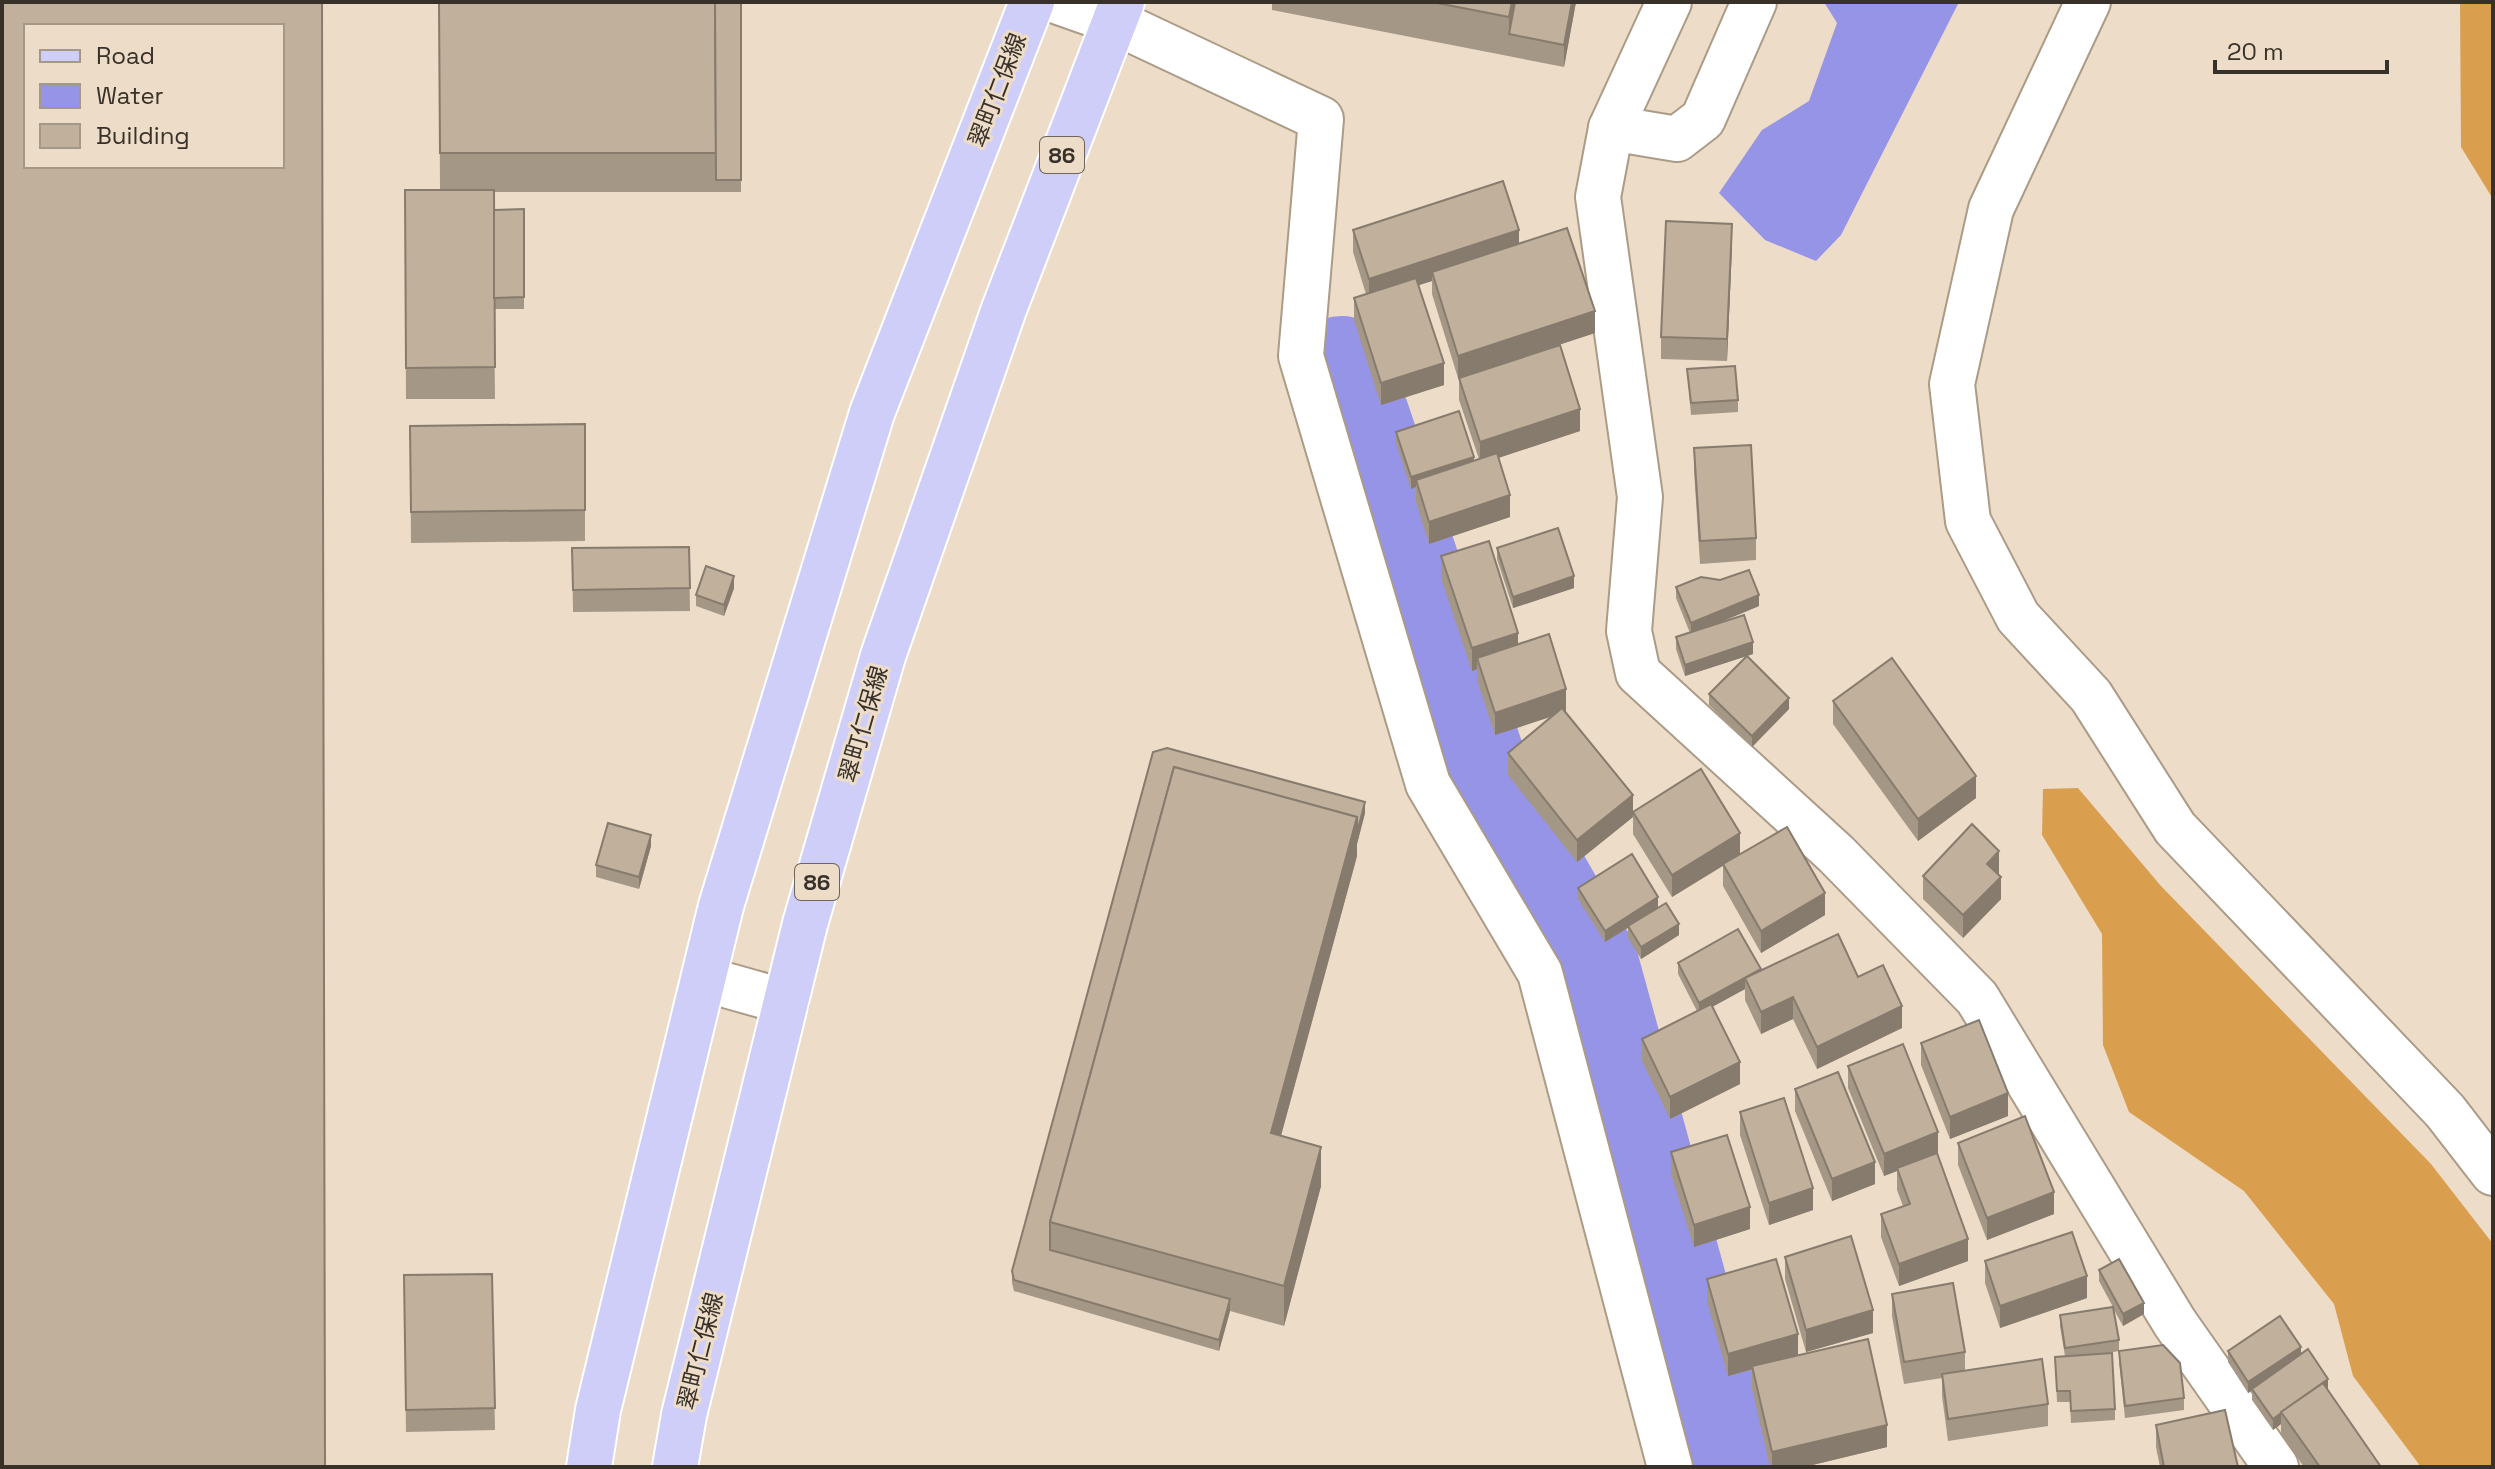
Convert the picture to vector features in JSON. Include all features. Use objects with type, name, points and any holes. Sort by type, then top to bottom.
[{"type":"main road","name":"翠町仁保線","points":[[589,1467],[598,1410],[721,906],[872,413],[1032,2]]},
{"type":"main road","name":"翠町仁保線","points":[[675,1467],[684,1415],[805,924],[883,656],[1004,309],[1117,12]]},
{"type":"street","points":[[1059,2],[1117,12],[1321,119],[1301,356],[1428,784],[1540,973],[1670,1467]]},
{"type":"street","points":[[1669,2],[1611,128],[1598,197],[1640,497],[1629,631],[1638,673],[1836,854],[1977,998],[2175,1323],[2276,1467]]},
{"type":"street","points":[[1611,128],[1677,139],[1703,119],[1754,2]]},
{"type":"street","points":[[2088,2],[1991,209],[1987,224],[1952,384],[1968,521],[2018,617],[2091,696],[2175,828],[2445,1111],[2493,1173]]},
{"type":"street","points":[[704,979],[786,1002]]},
{"type":"shaded area","points":[[2460,2],[2493,2],[2493,199],[2461,147]]},
{"type":"shaded area","points":[[2078,788],[2161,886],[2431,1164],[2493,1244],[2493,1467],[2421,1467],[2353,1376],[2334,1304],[2244,1191],[2129,1112],[2103,1045],[2102,934],[2042,835],[2043,789]]},
{"type":"water","points":[[1824,2],[1959,2],[1841,235],[1816,261],[1765,240],[1719,193],[1762,130],[1809,101],[1837,23]]},
{"type":"building","points":[[2,2],[322,2],[325,1467],[2,1467]]},
{"type":"building","points":[[439,2],[715,2],[716,153],[440,153]]},
{"type":"building","points":[[715,2],[741,2],[741,180],[716,180]]},
{"type":"building","points":[[1432,2],[1512,2],[1509,17]]},
{"type":"building","points":[[1515,2],[1572,2],[1564,45],[1509,34]]},
{"type":"building","points":[[1503,181],[1519,230],[1369,279],[1353,230]]},
{"type":"building","points":[[405,190],[494,190],[495,367],[406,368]]},
{"type":"building","points":[[524,209],[524,297],[494,298],[494,210]]},
{"type":"building","points":[[1666,221],[1732,224],[1727,339],[1661,337]]},
{"type":"building","points":[[1567,228],[1595,311],[1458,356],[1432,272]]},
{"type":"building","points":[[1416,278],[1444,363],[1381,383],[1354,298]]},
{"type":"building","points":[[1560,345],[1580,409],[1480,442],[1459,378]]},
{"type":"building","points":[[1735,366],[1738,400],[1691,403],[1687,369]]},
{"type":"building","points":[[1459,411],[1474,457],[1411,477],[1396,432]]},
{"type":"building","points":[[585,424],[585,510],[411,512],[410,426]]},
{"type":"building","points":[[1751,445],[1756,538],[1700,541],[1694,448]]},
{"type":"building","points":[[1497,453],[1510,495],[1429,522],[1416,480]]},
{"type":"building","points":[[1558,528],[1574,576],[1513,597],[1497,548]]},
{"type":"building","points":[[1489,541],[1518,633],[1472,648],[1441,556]]},
{"type":"building","points":[[689,547],[690,588],[573,590],[572,548]]},
{"type":"building","points":[[706,566],[734,576],[724,605],[696,595]]},
{"type":"building","points":[[1749,570],[1759,595],[1691,623],[1676,587],[1701,577],[1720,580]]},
{"type":"building","points":[[1744,615],[1753,642],[1685,665],[1676,637]]},
{"type":"building","points":[[1549,634],[1566,689],[1495,713],[1477,658]]},
{"type":"building","points":[[1747,656],[1789,698],[1752,736],[1709,694]]},
{"type":"building","points":[[1892,658],[1976,776],[1918,819],[1833,701]]},
{"type":"building","points":[[1562,708],[1633,795],[1577,840],[1508,753]]},
{"type":"building","points":[[1167,748],[1365,802],[1357,833],[1357,817],[1174,767],[1050,1222],[1050,1250],[1230,1299],[1219,1340],[1014,1280],[1012,1271],[1153,752]]},
{"type":"building","points":[[1174,767],[1357,817],[1271,1133],[1321,1147],[1284,1286],[1050,1222]]},
{"type":"building","points":[[1701,769],[1740,833],[1672,875],[1633,812]]},
{"type":"building","points":[[608,823],[651,835],[639,877],[596,865]]},
{"type":"building","points":[[1972,824],[1999,851],[1987,864],[2001,877],[1963,915],[1923,876]]},
{"type":"building","points":[[1787,827],[1825,893],[1761,931],[1723,864]]},
{"type":"building","points":[[1632,854],[1658,897],[1605,931],[1578,888]]},
{"type":"building","points":[[1666,903],[1679,924],[1641,947],[1628,926]]},
{"type":"building","points":[[1738,929],[1761,969],[1699,1003],[1678,963]]},
{"type":"building","points":[[1838,934],[1858,977],[1883,965],[1902,1006],[1817,1047],[1793,997],[1761,1012],[1745,978]]},
{"type":"building","points":[[1711,1004],[1740,1062],[1670,1097],[1642,1039]]},
{"type":"building","points":[[1979,1020],[2008,1093],[1950,1117],[1921,1043]]},
{"type":"building","points":[[1903,1044],[1938,1132],[1884,1154],[1848,1066]]},
{"type":"building","points":[[1838,1072],[1875,1162],[1832,1179],[1795,1089]]},
{"type":"building","points":[[1784,1098],[1813,1188],[1769,1203],[1740,1112]]},
{"type":"building","points":[[2025,1116],[2054,1192],[1987,1218],[1958,1143]]},
{"type":"building","points":[[1727,1135],[1750,1207],[1694,1225],[1671,1152]]},
{"type":"building","points":[[1937,1153],[1968,1239],[1899,1264],[1881,1214],[1910,1204],[1897,1168]]},
{"type":"building","points":[[2072,1232],[2087,1276],[2000,1306],[1985,1261]]},
{"type":"building","points":[[1851,1236],[1873,1310],[1806,1330],[1785,1257]]},
{"type":"building","points":[[1776,1259],[1798,1334],[1728,1354],[1707,1279]]},
{"type":"building","points":[[2119,1259],[2144,1303],[2123,1314],[2099,1270]]},
{"type":"building","points":[[492,1274],[495,1408],[406,1410],[404,1275]]},
{"type":"building","points":[[1953,1283],[1965,1352],[1904,1362],[1892,1294]]},
{"type":"building","points":[[2113,1307],[2119,1340],[2065,1348],[2060,1315]]},
{"type":"building","points":[[2280,1316],[2301,1347],[2248,1382],[2228,1351]]},
{"type":"building","points":[[1868,1339],[1887,1425],[1772,1452],[1752,1366]]},
{"type":"building","points":[[2163,1345],[2180,1363],[2184,1398],[2125,1406],[2119,1351]]},
{"type":"building","points":[[2308,1349],[2328,1379],[2273,1419],[2252,1389]]},
{"type":"building","points":[[2112,1353],[2115,1409],[2071,1411],[2070,1391],[2057,1391],[2055,1357]]},
{"type":"building","points":[[2042,1359],[2048,1404],[1948,1419],[1942,1374]]},
{"type":"building","points":[[2323,1383],[2381,1467],[2320,1467],[2281,1412]]},
{"type":"building","points":[[2225,1410],[2238,1467],[2164,1467],[2156,1425]]},
{"type":"waterway","points":[[1341,368],[1479,777],[1587,965],[1725,1467]]}]
